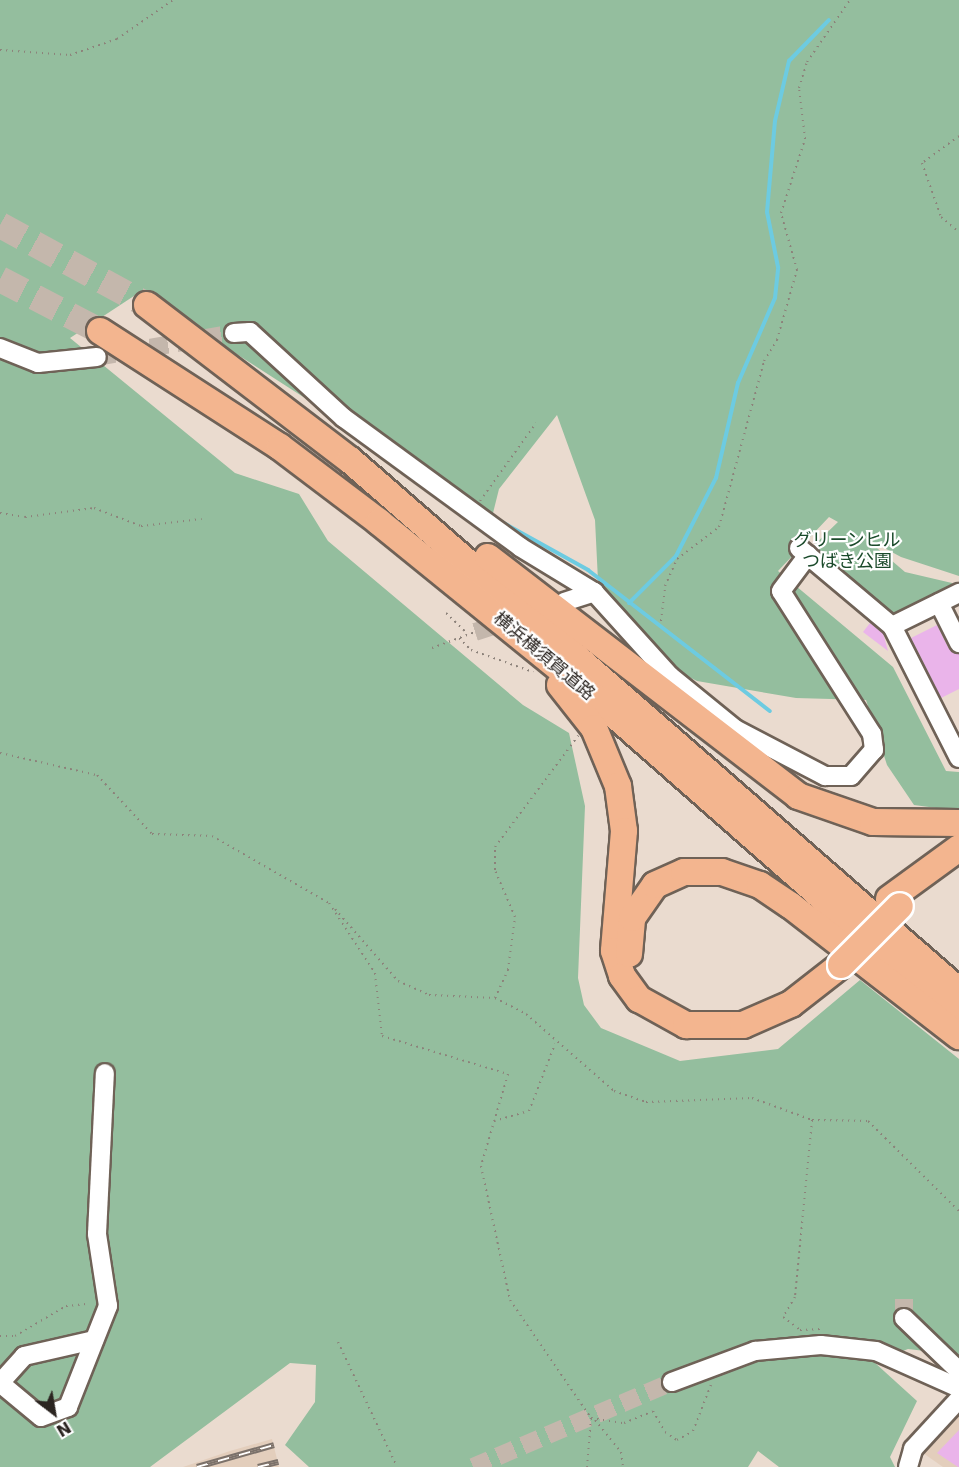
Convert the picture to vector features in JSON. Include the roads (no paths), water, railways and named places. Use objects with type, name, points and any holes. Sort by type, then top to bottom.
[{"type":"highway","name":"横浜横須賀道路","points":[[147,305],[266,392],[959,991]]},
{"type":"highway","name":"横浜横須賀道路","points":[[100,331],[306,466],[593,696],[959,1017]]},
{"type":"highway","points":[[266,392],[465,538],[781,786],[818,806],[873,822],[959,823]]},
{"type":"highway","points":[[306,466],[546,670],[589,720],[621,799],[614,951],[622,976],[639,999],[686,1025],[743,1025],[798,1000],[895,902],[959,848]]},
{"type":"highway","points":[[895,902],[959,863]]},
{"type":"highway","points":[[836,961],[762,1005],[733,1014],[696,1014],[667,1004],[644,985],[631,962],[628,939],[638,905],[662,881],[696,870],[735,875],[790,905],[959,1036]]},
{"type":"street","points":[[234,333],[250,332],[344,418],[472,513],[594,592],[670,676],[735,729],[825,776],[851,776],[874,750],[872,734],[781,591],[803,551],[892,626],[959,758]]},
{"type":"street","points":[[0,348],[38,363],[97,357]]},
{"type":"street","points":[[564,602],[594,592]]},
{"type":"street","points":[[892,626],[959,593]]},
{"type":"street","points":[[939,603],[959,643]]},
{"type":"street","points":[[94,1340],[24,1356],[0,1383],[40,1417],[68,1407],[108,1306],[97,1234],[105,1073]]},
{"type":"street","points":[[904,1318],[959,1371]]},
{"type":"street","points":[[672,1382],[755,1351],[821,1346],[876,1351],[959,1388]]},
{"type":"street","points":[[908,1467],[913,1449],[959,1400]]},
{"type":"waterway","points":[[629,603],[676,556],[716,478],[738,383],[775,298],[778,267],[767,212],[775,121],[789,61],[829,20]]},
{"type":"waterway","points":[[500,521],[588,570],[770,711]]},
{"type":"tunnel","points":[[0,225],[147,305]]},
{"type":"tunnel","points":[[0,279],[100,331]]},
{"type":"tunnel","points":[[97,357],[234,333]]},
{"type":"tunnel","points":[[475,632],[511,620]]},
{"type":"tunnel","points":[[904,1299],[904,1318]]},
{"type":"tunnel","points":[[473,1467],[672,1382]]},
{"type":"railway","points":[[197,1467],[274,1445]]},
{"type":"railway","points":[[258,1467],[278,1462]]},
{"type":"park label","name":"グリーンヒル つばき公園","points":[[847,551]]}]
